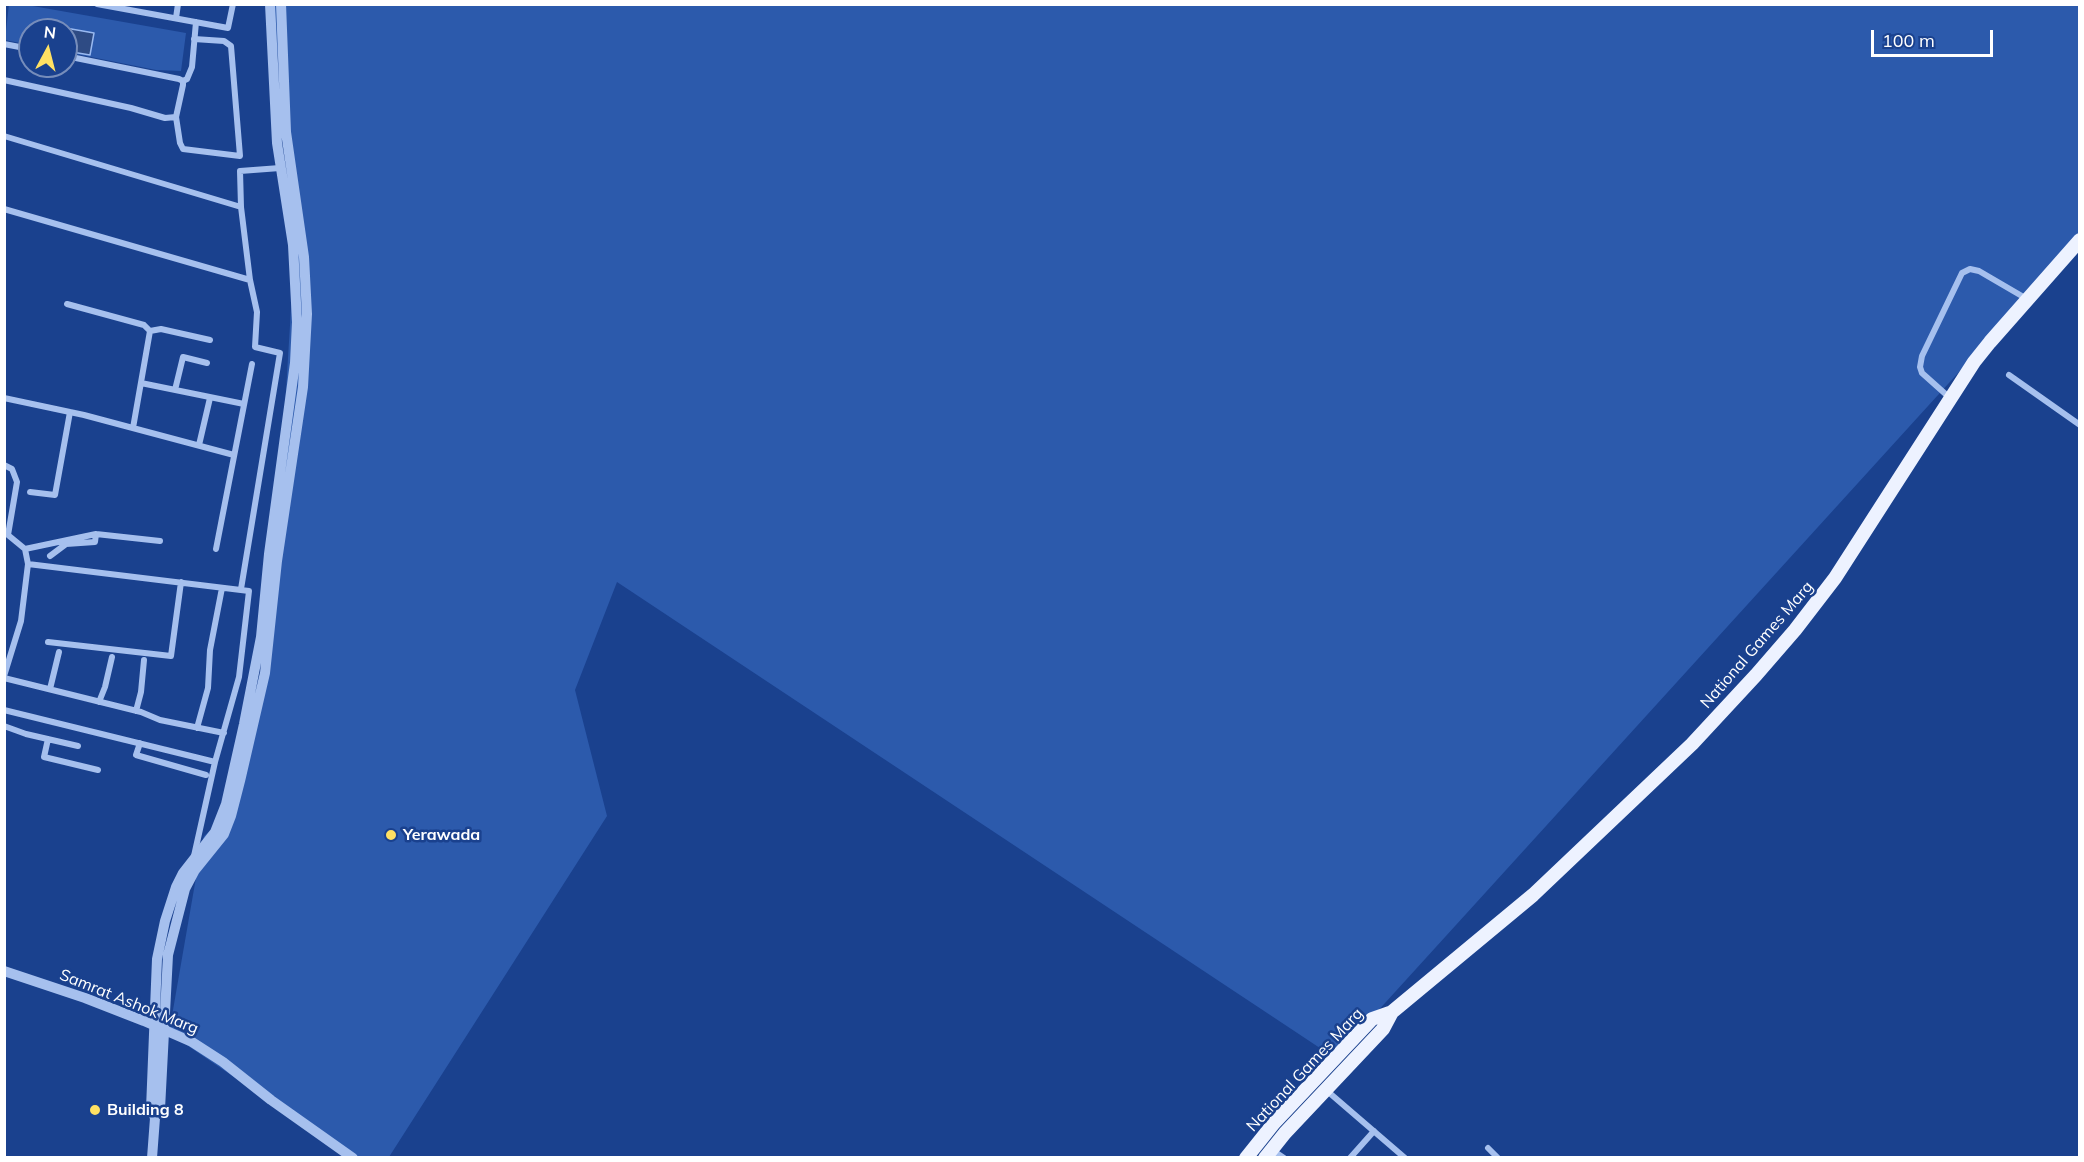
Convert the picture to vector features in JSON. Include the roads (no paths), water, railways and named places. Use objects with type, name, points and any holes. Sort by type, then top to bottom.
[{"type":"main road","name":"National Games Marg","points":[[1246,1158],[1314,1080],[1372,1019],[1392,1012],[1560,870],[1692,744],[1756,675],[1795,630],[1835,578],[1950,398],[1990,342],[2079,240]]},
{"type":"main road","name":"National Games Marg","points":[[1268,1153],[1383,1029],[1392,1012]]},
{"type":"street","points":[[97,4],[120,6],[228,28],[233,4]]},
{"type":"street","points":[[143,12],[144,4]]},
{"type":"street","points":[[153,14],[155,4]]},
{"type":"street","points":[[176,18],[178,4]]},
{"type":"street","points":[[160,1028],[157,959],[165,921],[176,886],[183,873],[215,832],[222,818],[244,724],[261,637],[268,554],[289,410],[296,342],[293,246],[280,168],[274,113],[270,4]]},
{"type":"street","points":[[152,1158],[155,1118],[151,1109],[168,955],[189,878],[227,826],[255,716],[265,673],[277,561],[303,387],[307,314],[304,257],[286,132],[281,4]]},
{"type":"street","points":[[194,39],[224,41],[231,46],[240,156],[186,151],[180,143],[176,117],[183,81],[192,67],[194,39],[196,22]]},
{"type":"street","points":[[78,59],[183,81]]},
{"type":"street","points":[[4,80],[131,108],[165,118],[176,117]]},
{"type":"street","points":[[4,136],[241,207]]},
{"type":"street","points":[[241,589],[280,353],[255,347],[257,312],[250,280],[241,207],[240,171],[280,168]]},
{"type":"street","points":[[4,209],[250,280]]},
{"type":"street","points":[[1950,398],[1922,373],[1920,366],[1922,356],[1962,273],[1970,269],[1979,271],[2027,299]]},
{"type":"street","points":[[67,304],[144,325],[150,331]]},
{"type":"street","points":[[150,331],[161,329],[210,340]]},
{"type":"street","points":[[133,428],[150,331]]},
{"type":"street","points":[[175,390],[183,357],[207,363]]},
{"type":"street","points":[[216,549],[252,364]]},
{"type":"street","points":[[2009,375],[2079,425]]},
{"type":"street","points":[[141,383],[244,404]]},
{"type":"street","points":[[4,398],[70,412],[234,454]]},
{"type":"street","points":[[199,446],[210,398]]},
{"type":"street","points":[[30,492],[55,495],[70,412]]},
{"type":"street","points":[[4,465],[12,469],[17,482],[8,535],[26,549],[28,564],[21,621],[4,677],[136,711],[160,720],[224,734]]},
{"type":"street","points":[[26,549],[96,534],[160,541]]},
{"type":"street","points":[[50,556],[66,544],[95,542],[96,534]]},
{"type":"street","points":[[28,564],[249,591],[239,677],[215,762],[209,798],[193,859]]},
{"type":"street","points":[[48,642],[171,656],[181,582]]},
{"type":"street","points":[[197,728],[208,688],[210,650],[222,588]]},
{"type":"street","points":[[50,689],[59,652]]},
{"type":"street","points":[[99,702],[112,657]]},
{"type":"street","points":[[136,711],[141,692],[144,660]]},
{"type":"street","points":[[4,710],[215,762]]},
{"type":"street","points":[[4,726],[78,746]]},
{"type":"street","points":[[48,739],[44,757],[98,770]]},
{"type":"street","points":[[140,743],[136,755],[206,775]]},
{"type":"street","name":"Samrat Ashok Marg","points":[[4,971],[67,992],[192,1042],[224,1062],[271,1100],[353,1158]]},
{"type":"street","points":[[1314,1080],[1405,1158]]},
{"type":"street","points":[[1350,1158],[1374,1131]]},
{"type":"street","points":[[1260,1140],[1268,1153],[1284,1158]]},
{"type":"street","points":[[1488,1149],[1498,1158]]},
{"type":"place","name":"Yerawada","points":[[391,835]]},
{"type":"place","name":"Building 8","points":[[95,1110]]}]
